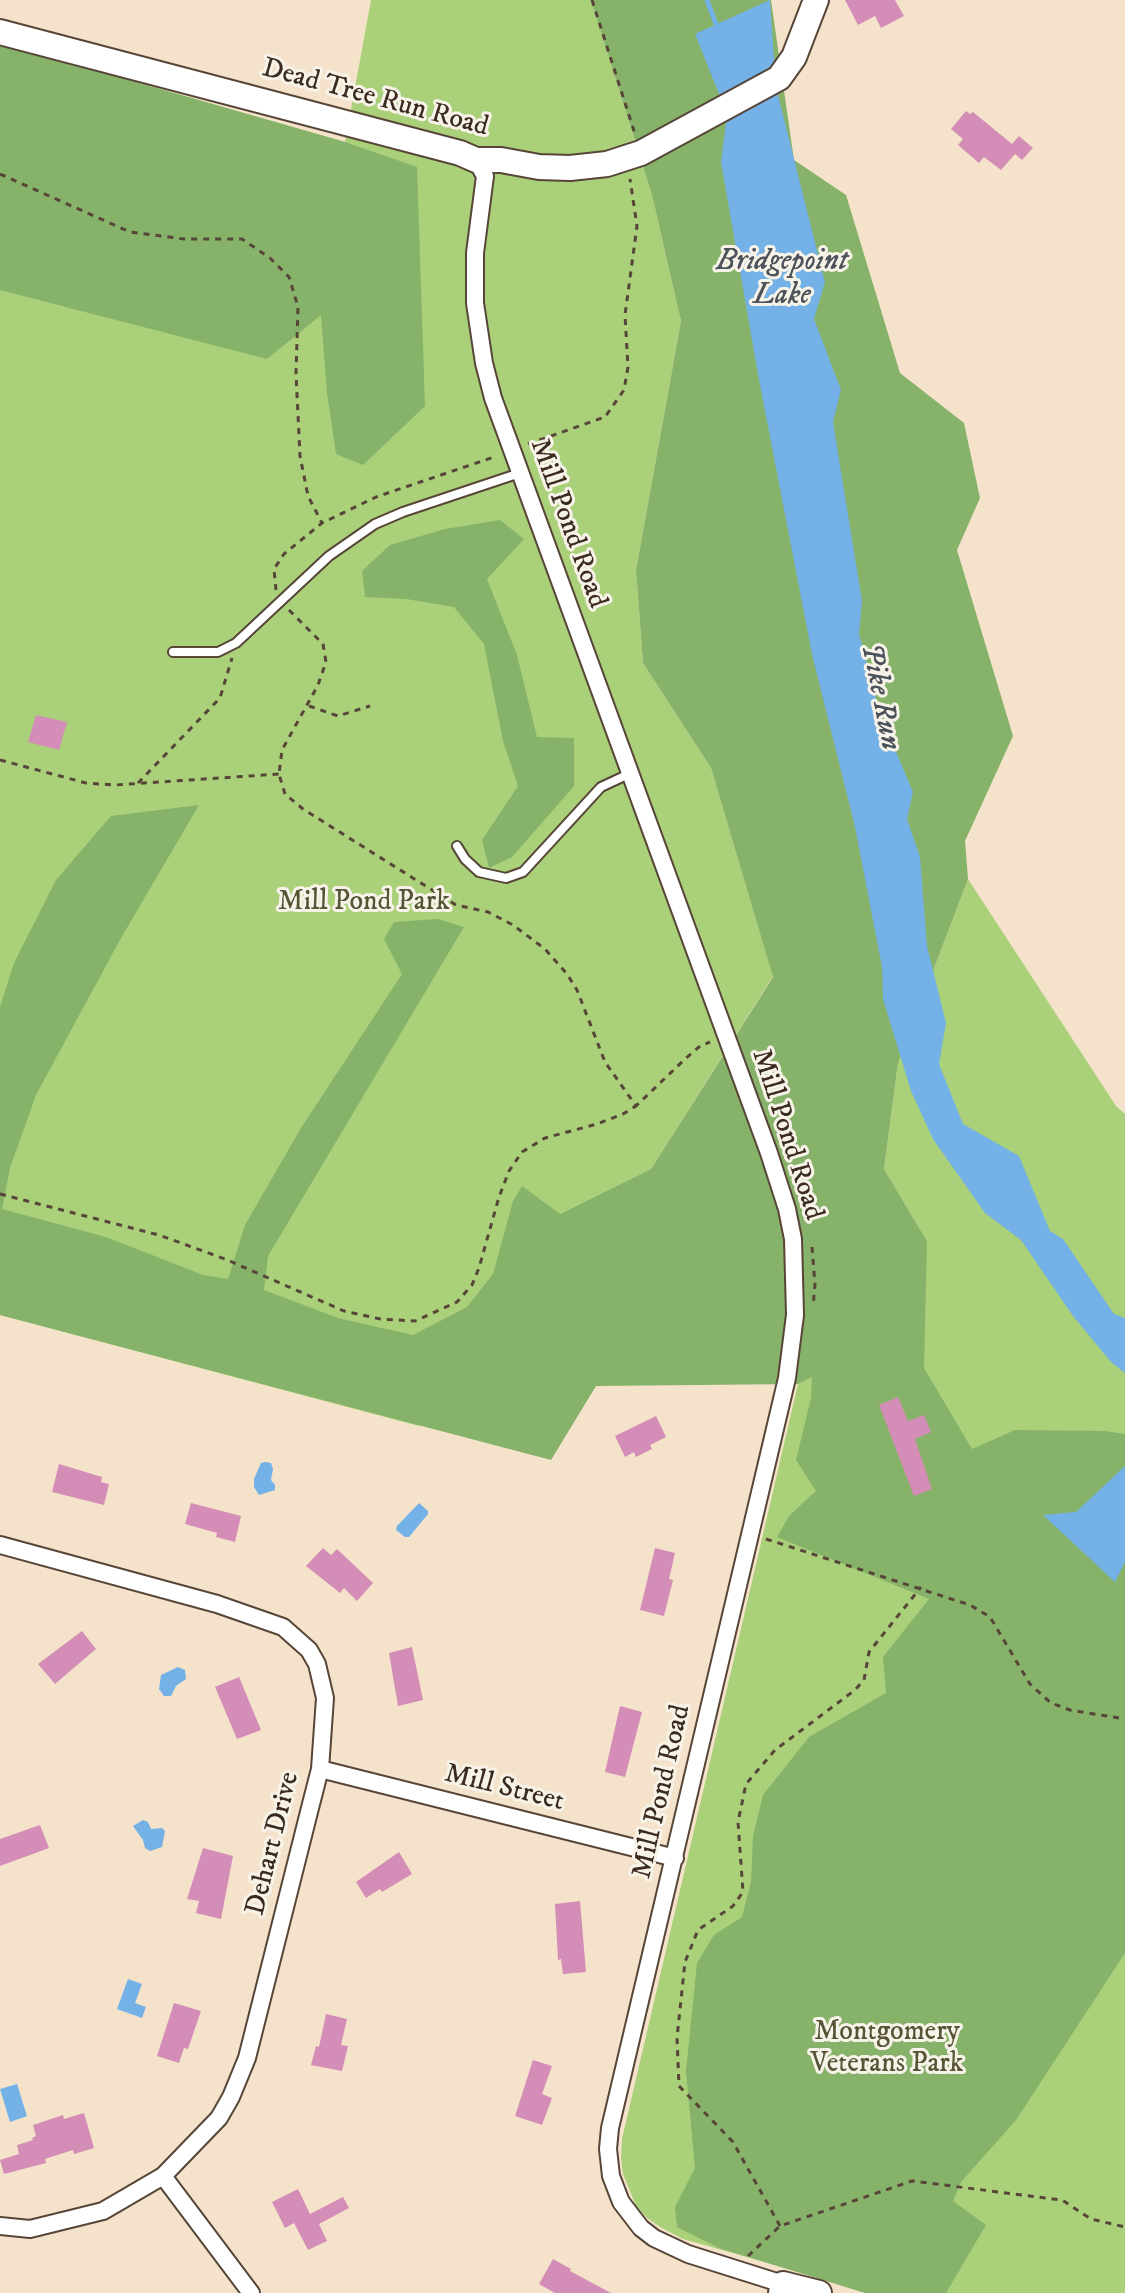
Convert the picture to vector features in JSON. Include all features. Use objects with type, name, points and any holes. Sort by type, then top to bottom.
[{"type":"street","name":"Dead Tree Run Road","points":[[0,32],[460,153],[476,160],[570,168],[632,156],[779,78],[794,57],[816,0]]},
{"type":"street","name":"Mill Pond Road","points":[[476,160],[485,176],[475,253],[478,331],[493,398],[779,1183],[793,1239],[795,1315],[787,1378],[610,2128],[611,2176],[630,2216],[654,2238],[688,2254],[782,2288]]},
{"type":"street","name":"Dehart Drive","points":[[0,1545],[217,1604],[283,1627],[309,1650],[317,1664],[325,1698],[320,1769],[242,2071],[219,2118],[163,2176],[103,2211],[30,2229],[0,2226]]},
{"type":"street","name":"Mill Street","points":[[320,1769],[675,1858]]},
{"type":"street","points":[[163,2176],[251,2293]]},
{"type":"street","points":[[782,2288],[819,2293]]},
{"type":"lane","points":[[173,652],[218,652],[236,643],[329,556],[375,524],[520,473]]},
{"type":"lane","points":[[457,846],[479,872],[506,878],[523,872],[601,787],[631,773]]},
{"type":"path","points":[[524,445],[605,417],[624,390],[628,367],[625,315],[637,226],[632,156],[592,0]]},
{"type":"path","points":[[0,174],[130,232],[184,239],[242,239],[270,258],[289,277],[298,307],[296,374],[300,456],[308,496],[322,523]]},
{"type":"path","points":[[502,454],[376,497],[322,523],[284,554],[274,569],[276,590],[289,610],[323,644],[326,662],[308,705],[282,750],[279,774],[285,794],[303,809],[456,905],[488,912],[513,925],[545,949],[577,990],[605,1062],[636,1106]]},
{"type":"path","points":[[137,784],[220,698],[236,643]]},
{"type":"path","points":[[308,705],[338,716],[370,706]]},
{"type":"path","points":[[0,760],[86,783],[137,784],[279,774]]},
{"type":"path","points":[[0,1194],[172,1239],[344,1311],[380,1319],[415,1321],[457,1302],[472,1285],[499,1197],[509,1171],[522,1152],[545,1138],[623,1114],[636,1106],[700,1046],[718,1040]]},
{"type":"path","points":[[811,1244],[815,1285],[813,1310]]},
{"type":"path","points":[[763,1537],[768,1542],[921,1587],[970,1605],[990,1617],[1030,1684],[1051,1703],[1070,1710],[1125,1719]]},
{"type":"path","points":[[780,2226],[733,2142],[679,2086],[677,2038],[685,1962],[698,1930],[733,1906],[743,1892],[738,1822],[746,1784],[775,1750],[864,1680],[869,1652],[921,1587]]},
{"type":"path","points":[[744,2259],[780,2226],[912,2181],[1062,2200],[1091,2219],[1125,2227]]},
{"type":"green space","name":"Mill Pond Park","points":[[371,0],[591,0],[652,195],[681,321],[636,570],[643,663],[711,768],[773,976],[651,1169],[560,1214],[419,1426],[0,1315],[0,43],[345,142]]},
{"type":"green space","points":[[591,0],[771,0],[794,160],[846,195],[900,373],[964,423],[980,498],[957,550],[1013,736],[965,841],[968,879],[898,1063],[884,1169],[927,1241],[924,1368],[972,1449],[1015,1430],[1125,1434],[1125,1953],[1016,2120],[961,2182],[953,2201],[986,2225],[946,2293],[865,2293],[719,2248],[677,2227],[675,2207],[695,2168],[686,2071],[697,1963],[714,1935],[742,1917],[751,1882],[753,1836],[763,1795],[809,1737],[886,1693],[883,1657],[929,1599],[777,1537],[789,1516],[816,1491],[796,1460],[811,1398],[812,1377],[798,1384],[596,1386],[551,1460],[0,1315],[0,1007],[14,963],[56,880],[111,816],[199,805],[121,938],[36,1095],[10,1168],[2,1209],[106,1237],[203,1275],[228,1279],[245,1225],[301,1128],[402,974],[384,939],[394,922],[438,919],[464,927],[268,1256],[264,1290],[338,1318],[413,1335],[467,1307],[493,1274],[513,1201],[522,1186],[560,1214],[651,1169],[773,977],[711,768],[643,663],[636,570],[681,321],[652,195]]},
{"type":"green space","points":[[0,43],[345,142],[417,167],[425,406],[363,465],[336,454],[327,393],[321,315],[267,359],[0,290]]},
{"type":"green space","points":[[500,520],[524,539],[487,579],[517,655],[537,737],[574,738],[574,786],[512,857],[489,868],[482,840],[518,786],[503,741],[484,644],[454,607],[406,599],[365,597],[362,571],[390,545],[445,529]]},
{"type":"green space","name":"Montgomery Veterans Park","points":[[968,879],[1116,1106],[1125,1114],[1125,2293],[874,2293],[683,2239],[660,2227],[636,2206],[623,2174],[621,2158],[622,2139],[798,1384],[859,1351],[927,1241],[884,1169],[898,1063]]},
{"type":"water","name":"Bridgepoint Lake","points":[[770,0],[776,87],[825,282],[814,319],[841,390],[833,422],[862,601],[859,634],[880,714],[913,792],[907,819],[920,857],[927,946],[946,1023],[939,1064],[963,1124],[1019,1156],[1050,1231],[1063,1239],[1114,1314],[1125,1318],[1125,1373],[1111,1362],[1073,1316],[1021,1240],[985,1213],[933,1139],[911,1091],[883,999],[882,967],[855,827],[812,654],[759,380],[721,162],[726,123],[719,94],[695,34]]},
{"type":"water","points":[[261,1463],[271,1463],[271,1480],[275,1490],[259,1495],[254,1479]]},
{"type":"water","points":[[1125,1466],[1125,1562],[1115,1582],[1043,1515],[1076,1512]]},
{"type":"water","points":[[419,1503],[428,1514],[409,1537],[405,1537],[396,1530],[397,1526]]},
{"type":"water","points":[[178,1667],[185,1670],[186,1679],[176,1686],[171,1696],[164,1696],[159,1689],[161,1675]]},
{"type":"water","points":[[143,1820],[148,1822],[151,1829],[162,1828],[165,1831],[162,1847],[150,1851],[145,1848],[133,1826]]},
{"type":"water","points":[[128,1979],[142,1984],[135,2003],[146,2007],[142,2018],[117,2009]]},
{"type":"water","points":[[17,2084],[27,2116],[10,2122],[0,2089]]},
{"type":"building","points":[[845,0],[895,0],[904,16],[881,28],[875,16],[858,25]]},
{"type":"building","points":[[966,111],[970,114],[973,112],[1012,144],[1019,136],[1033,148],[1022,160],[1015,154],[1001,170],[984,157],[979,163],[958,145],[963,139],[951,129]]},
{"type":"building","points":[[36,715],[67,722],[59,750],[28,742]]},
{"type":"building","points":[[898,1397],[908,1421],[924,1415],[931,1432],[915,1439],[932,1489],[914,1496],[879,1405]]},
{"type":"building","points":[[656,1416],[666,1437],[636,1457],[634,1452],[625,1457],[615,1436]]},
{"type":"building","points":[[59,1464],[102,1477],[101,1482],[109,1484],[104,1505],[52,1492]]},
{"type":"building","points":[[191,1503],[241,1516],[235,1542],[185,1524]]},
{"type":"building","points":[[323,1548],[331,1555],[337,1549],[373,1583],[357,1601],[344,1588],[340,1593],[306,1566]]},
{"type":"building","points":[[655,1548],[675,1553],[669,1579],[673,1580],[664,1616],[640,1610]]},
{"type":"building","points":[[82,1631],[96,1649],[55,1684],[38,1664]]},
{"type":"building","points":[[412,1647],[423,1700],[398,1706],[389,1653]]},
{"type":"building","points":[[239,1677],[261,1730],[237,1739],[215,1687]]},
{"type":"building","points":[[620,1706],[642,1712],[625,1777],[605,1772]]},
{"type":"building","points":[[40,1825],[49,1848],[0,1866],[0,1839]]},
{"type":"building","points":[[203,1848],[233,1856],[221,1919],[196,1913],[199,1901],[187,1899]]},
{"type":"building","points":[[399,1852],[412,1874],[366,1898],[356,1882]]},
{"type":"building","points":[[580,1901],[586,1972],[563,1974],[561,1959],[558,1960],[555,1904]]},
{"type":"building","points":[[174,2003],[201,2011],[188,2049],[184,2048],[179,2063],[157,2056]]},
{"type":"building","points":[[326,2014],[347,2019],[341,2045],[348,2046],[342,2071],[311,2065],[316,2046],[319,2047]]},
{"type":"building","points":[[533,2060],[552,2066],[542,2094],[552,2098],[542,2125],[515,2116]]},
{"type":"building","points":[[84,2113],[94,2148],[74,2154],[73,2150],[45,2159],[46,2163],[4,2174],[0,2160],[19,2154],[17,2145],[33,2140],[36,2136],[33,2125],[63,2115],[64,2119]]},
{"type":"building","points":[[298,2189],[310,2214],[343,2197],[349,2208],[319,2224],[327,2241],[308,2250],[294,2223],[285,2228],[272,2202]]},
{"type":"building","points":[[553,2259],[611,2293],[555,2293],[539,2284]]},
{"type":"waterway","name":"Pike Run","points":[[707,0],[717,27]]}]
